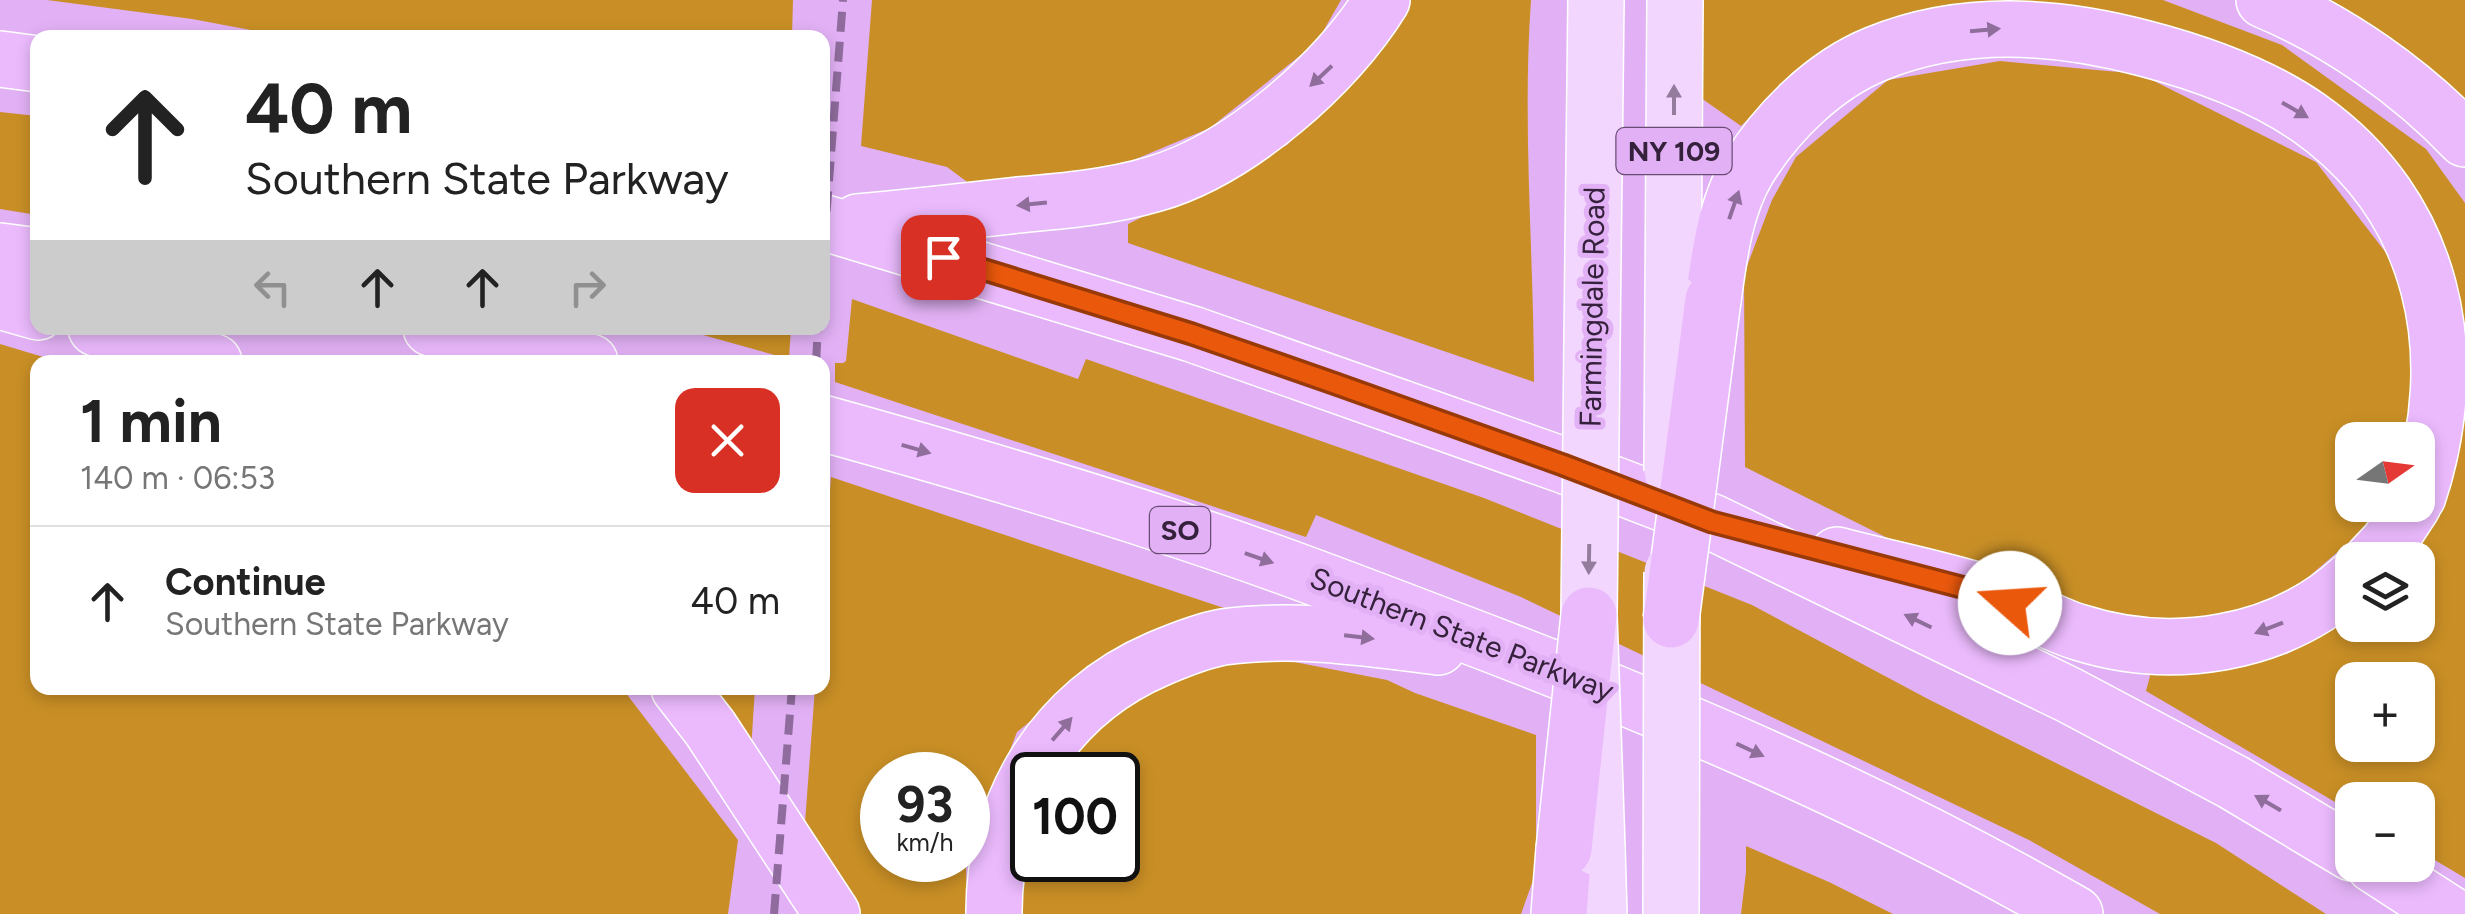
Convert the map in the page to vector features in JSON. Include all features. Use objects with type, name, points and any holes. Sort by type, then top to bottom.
[{"type":"highway","points":[[830,223],[1085,198],[1156,184],[1188,172],[1258,130],[1298,97],[1341,58],[1382,0]]},
{"type":"highway","points":[[2264,0],[2300,14],[2397,79],[2465,139]]},
{"type":"highway","points":[[1672,620],[1693,301],[1724,234],[1746,172],[1783,122],[1842,72],[1873,55],[1944,34],[2022,28],[2086,35],[2166,54],[2213,68],[2260,90],[2306,116],[2343,144],[2370,169],[2412,227],[2442,302],[2448,382],[2435,451]]},
{"type":"highway","points":[[0,59],[30,63]]},
{"type":"highway","points":[[830,223],[1192,334],[1712,522],[2069,695],[2335,842]]},
{"type":"highway","points":[[0,250],[30,255]]},
{"type":"highway","points":[[0,301],[30,310]]},
{"type":"highway","points":[[120,335],[190,355]]},
{"type":"highway","points":[[464,335],[557,355]]},
{"type":"highway","name":"Southern State Parkway","points":[[830,425],[981,467],[1184,532],[1531,659],[1702,728],[1871,806],[2074,914]]},
{"type":"highway","points":[[1712,522],[1988,594],[2074,631],[2145,646],[2180,648],[2248,637],[2310,610],[2335,594]]},
{"type":"highway","points":[[1559,914],[1580,849],[1589,614]]},
{"type":"highway","points":[[994,914],[999,854],[1010,810],[1030,772],[1080,708],[1112,682],[1146,664],[1220,638],[1271,634],[1346,635],[1531,659]]},
{"type":"highway","points":[[684,695],[832,914]]},
{"type":"highway","points":[[2400,882],[2450,914]]},
{"type":"main road","name":"Farmingdale Road","points":[[1589,614],[1596,0]]},
{"type":"main road","name":"NY 109","points":[[1675,0],[1693,301]]},
{"type":"main road","points":[[1671,914],[1672,620]]},
{"type":"main road","points":[[1580,849],[1599,914]]},
{"type":"shaded area","points":[[47,0],[793,0],[792,30],[251,30]]},
{"type":"shaded area","points":[[872,0],[1341,0],[1317,42],[1210,128],[1093,177],[978,190],[947,167],[861,146]]},
{"type":"shaded area","points":[[1408,0],[1531,0],[1528,143],[1534,382],[1128,243],[1128,224],[1287,145],[1369,65]]},
{"type":"shaded area","points":[[1698,0],[2163,0],[2282,45],[2426,149],[2465,203],[2465,363],[2454,274],[2381,154],[2266,69],[1874,27],[1793,74],[1741,126],[1701,98]]},
{"type":"shaded area","points":[[2308,0],[2465,0],[2465,124]]},
{"type":"shaded area","points":[[2000,61],[2140,74],[2316,162],[2390,258],[2416,343],[2410,422],[2335,422],[2335,522],[2370,522],[2368,526],[2349,542],[2335,542],[2335,554],[2277,604],[2195,630],[2038,613],[1745,467],[1744,274],[1772,200],[1796,157],[1888,80]]},
{"type":"shaded area","points":[[0,112],[30,115],[30,214],[0,209]]},
{"type":"shaded area","points":[[852,299],[1078,379],[1086,359],[1484,498],[1752,605],[1928,699],[2216,843],[2326,914],[2160,914],[2029,840],[1521,597],[1316,515],[1306,537],[835,382],[835,363],[846,361]]},
{"type":"shaded area","points":[[703,335],[791,335],[789,355],[775,355]]},
{"type":"shaded area","points":[[0,344],[37,355],[30,355],[30,695],[627,695],[738,840],[728,914],[0,914]]},
{"type":"shaded area","points":[[2465,417],[2465,878],[2435,860],[2435,782],[2335,782],[2335,802],[2146,691],[2151,672],[2287,654],[2335,627],[2335,642],[2435,642],[2435,542],[2420,542],[2429,522],[2435,522],[2435,506]]},
{"type":"shaded area","points":[[831,477],[1224,608],[1224,618],[1114,654],[1017,732],[990,803],[990,752],[860,752],[860,882],[966,882],[967,914],[855,914],[804,836],[814,695],[830,695]]},
{"type":"shaded area","points":[[1258,655],[1387,680],[1536,735],[1536,872],[1521,914],[1013,914],[1020,882],[1140,882],[1140,752],[1072,752],[1090,722],[1156,681]]},
{"type":"shaded area","points":[[705,695],[755,695],[750,766]]},
{"type":"shaded area","points":[[1746,846],[1829,882],[1893,914],[1741,914]]},
{"type":"railway","points":[[830,168],[843,0]]},
{"type":"railway","points":[[816,355],[818,335]]},
{"type":"railway","points":[[774,914],[791,695]]},
{"type":"route","points":[[943,257],[1192,334],[1712,522],[2010,603]]}]
